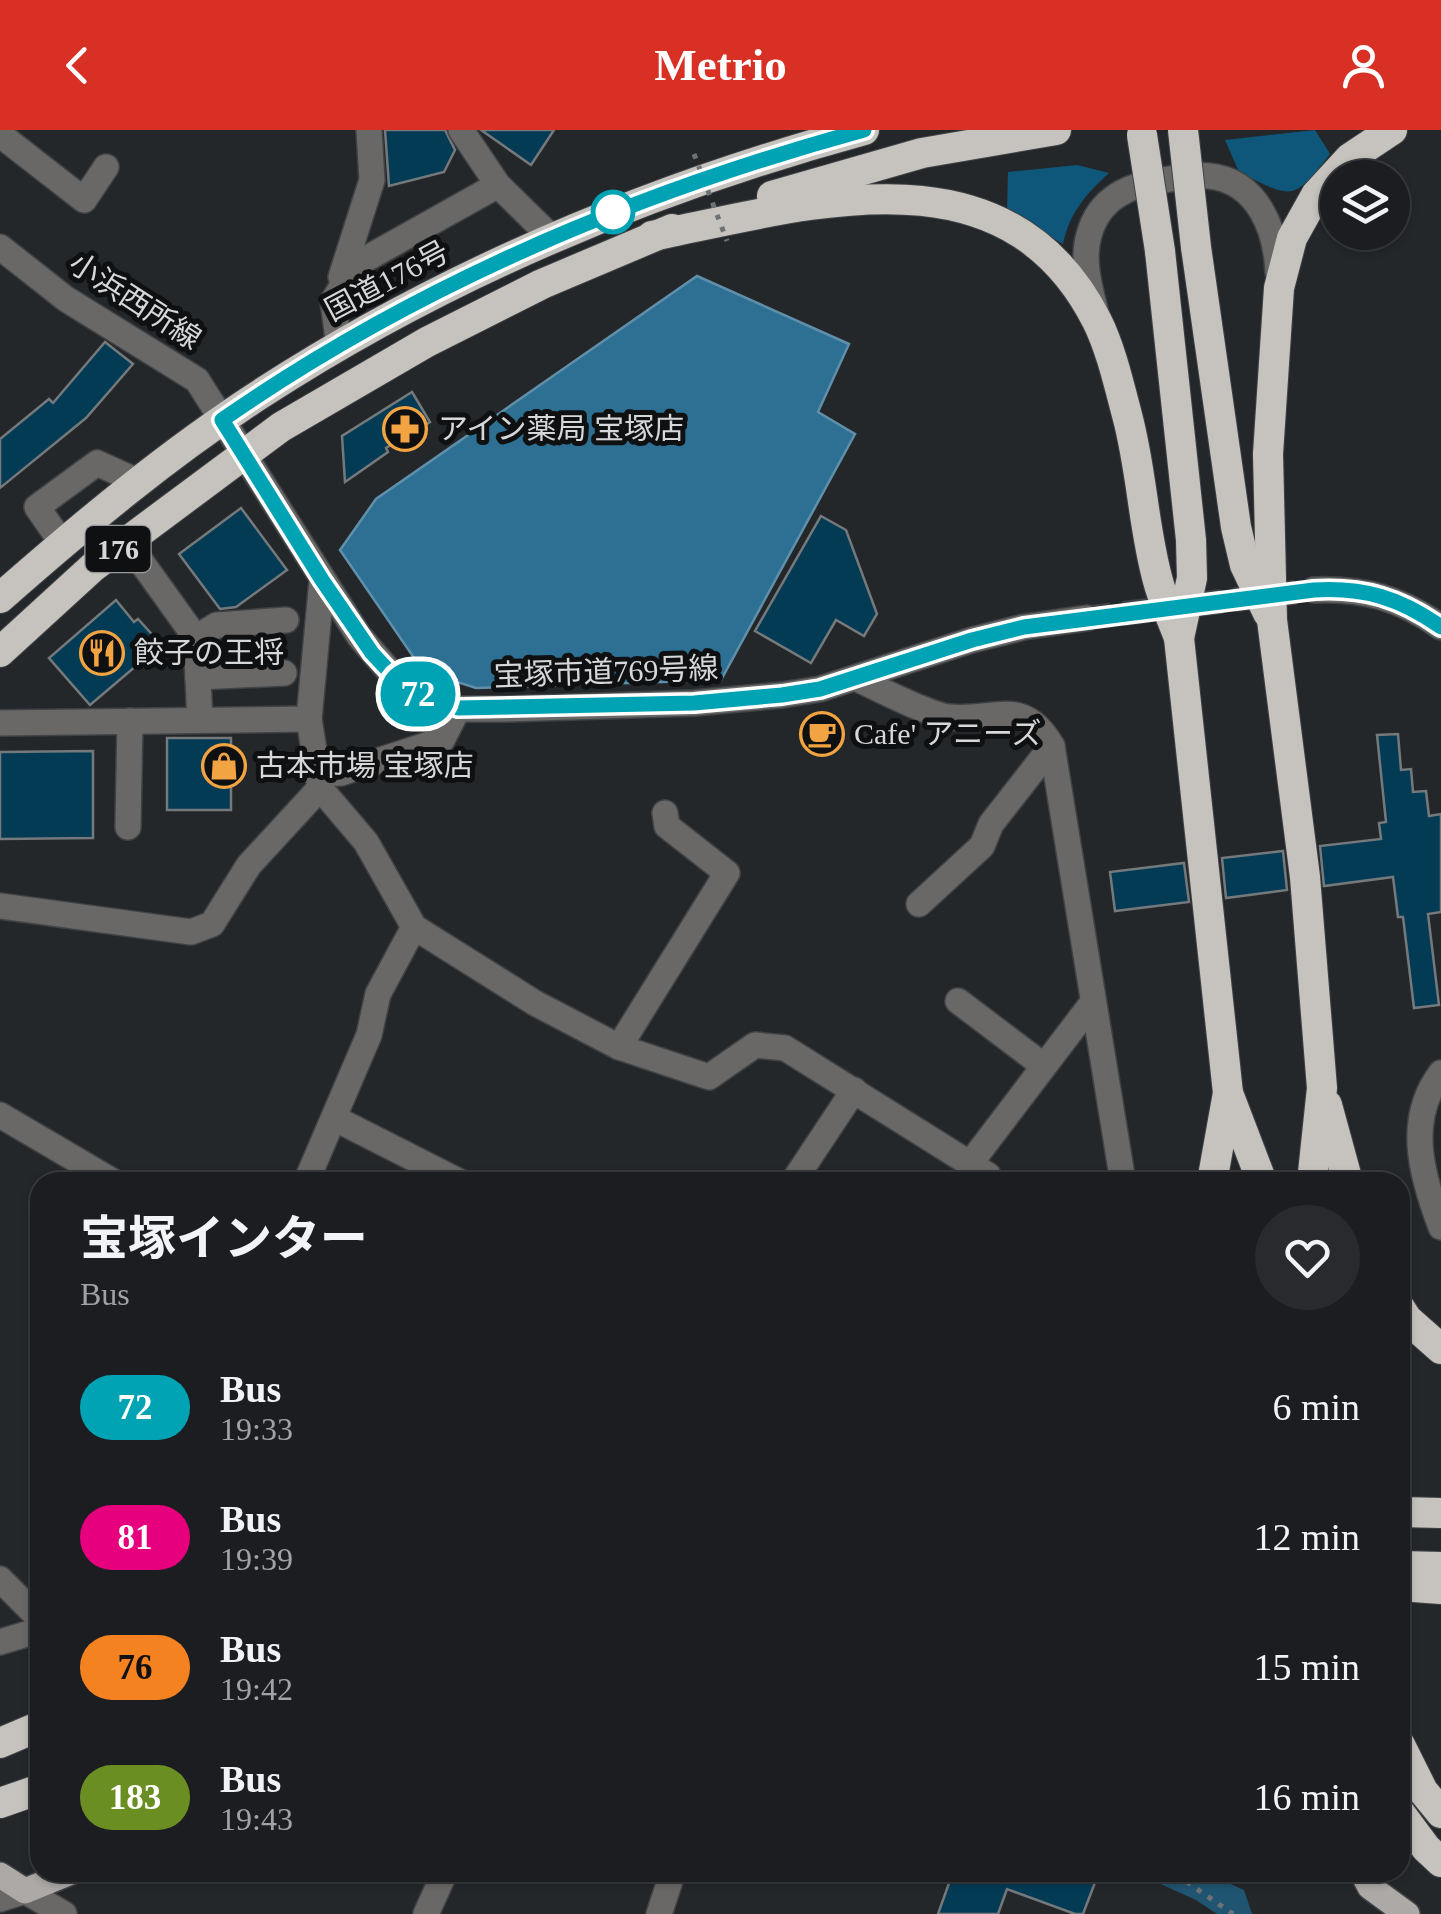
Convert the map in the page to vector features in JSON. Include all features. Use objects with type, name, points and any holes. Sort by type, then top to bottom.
[{"type":"highway","name":"国道176号","points":[[0,598],[138,482],[222,420],[339,346],[430,296],[637,203],[826,135],[864,130]]},
{"type":"highway","name":"176","points":[[0,652],[93,567],[282,427],[427,342],[542,284],[652,236],[821,180],[922,152],[1056,130]]},
{"type":"highway","points":[[1183,130],[1236,527],[1244,565],[1272,620]]},
{"type":"highway","points":[[1313,1172],[1322,1088],[1305,877],[1272,620],[1268,454],[1279,288],[1292,238],[1316,195],[1350,158],[1392,130]]},
{"type":"highway","points":[[1142,132],[1160,251],[1191,540],[1192,578],[1179,638]]},
{"type":"highway","points":[[652,236],[810,204],[904,199],[959,205],[1003,222],[1043,250],[1098,322],[1127,413],[1158,580],[1179,638],[1228,1093],[1258,1172]]},
{"type":"highway","points":[[1322,1088],[1345,1172]]},
{"type":"highway","points":[[1214,1172],[1228,1093]]},
{"type":"highway","points":[[1410,1318],[1441,1349]]},
{"type":"highway","points":[[1410,1512],[1441,1513]]},
{"type":"highway","points":[[1410,1574],[1441,1567]]},
{"type":"highway","points":[[1410,1578],[1441,1589]]},
{"type":"highway","points":[[0,1744],[30,1733]]},
{"type":"highway","points":[[1410,1765],[1441,1814]]},
{"type":"highway","points":[[4,1802],[30,1793]]},
{"type":"highway","points":[[1410,1826],[1441,1862]]},
{"type":"main road","points":[[0,1875],[25,1891],[47,1882]]},
{"type":"main road","points":[[1367,1882],[1407,1914]]},
{"type":"street","points":[[339,346],[333,301],[372,180],[370,130]]},
{"type":"street","points":[[461,130],[498,185],[552,238]]},
{"type":"street","points":[[6,139],[84,200],[106,167]]},
{"type":"street","points":[[1098,322],[1087,272],[1089,234],[1106,202],[1137,184],[1204,175],[1238,187],[1264,212],[1273,230],[1279,288]]},
{"type":"street","points":[[333,301],[355,266],[498,185]]},
{"type":"street","name":"小浜西所線","points":[[0,247],[66,299],[196,380],[243,454]]},
{"type":"street","name":"宝塚市道769号線","points":[[243,454],[322,580],[383,667],[418,694],[458,708],[724,701],[782,695],[855,678],[972,640],[1087,618]]},
{"type":"street","points":[[62,543],[37,507],[97,463],[138,482]]},
{"type":"street","points":[[127,542],[196,638],[200,720]]},
{"type":"street","points":[[322,580],[308,718],[319,781],[366,842],[414,927],[535,1003],[619,1048],[709,1077],[756,1045],[785,1048],[973,1172]]},
{"type":"street","points":[[1314,590],[1342,588],[1394,598],[1441,626]]},
{"type":"street","points":[[196,638],[217,625],[286,620]]},
{"type":"street","points":[[198,677],[284,673]]},
{"type":"street","points":[[855,678],[947,717],[1008,712],[1026,717],[1041,728],[1052,746],[1120,1172]]},
{"type":"street","points":[[0,906],[191,932],[212,924],[249,864],[319,781],[442,740],[458,708]]},
{"type":"street","points":[[1,721],[308,718]]},
{"type":"street","points":[[128,827],[130,721]]},
{"type":"street","points":[[919,904],[982,846],[991,824],[1052,746]]},
{"type":"street","points":[[619,1048],[727,874],[667,826],[665,813]]},
{"type":"street","points":[[310,1172],[369,1034],[378,994],[414,927]]},
{"type":"street","points":[[958,1000],[1044,1066]]},
{"type":"street","points":[[977,1172],[1044,1066],[1093,1002]]},
{"type":"street","points":[[1437,1086],[1421,1114],[1419,1150],[1426,1188],[1441,1227]]},
{"type":"street","points":[[800,1172],[854,1090]]},
{"type":"street","points":[[0,1115],[97,1172]]},
{"type":"street","points":[[334,1118],[440,1172]]},
{"type":"street","points":[[0,1579],[30,1609]]},
{"type":"street","points":[[0,1642],[30,1633]]},
{"type":"street","points":[[426,1914],[440,1882]]},
{"type":"street","points":[[658,1914],[669,1882]]},
{"type":"street","points":[[0,1899],[25,1891],[64,1914]]},
{"type":"path","points":[[694,154],[727,242]]},
{"type":"path","points":[[1187,1882],[1233,1914]]},
{"type":"shaded area","points":[[1315,130],[1330,154],[1320,160],[1320,166],[1299,188],[1282,191],[1239,172],[1225,140]]},
{"type":"shaded area","points":[[1077,165],[1109,173],[1080,204],[1063,244],[1007,212],[1008,172]]},
{"type":"shaded area","points":[[697,276],[849,344],[818,412],[855,434],[721,680],[476,688],[423,671],[340,550],[376,499]]},
{"type":"shaded area","points":[[1156,1882],[1226,1882],[1244,1890],[1252,1914],[1217,1914]]},
{"type":"building","points":[[385,130],[445,130],[455,150],[444,172],[389,186]]},
{"type":"building","points":[[481,130],[554,130],[531,165]]},
{"type":"building","points":[[105,342],[133,364],[86,418],[0,488],[0,439],[49,399],[53,403]]},
{"type":"building","points":[[412,392],[430,422],[386,448],[388,452],[345,482],[342,436]]},
{"type":"building","points":[[241,508],[287,570],[236,607],[220,609],[179,554]]},
{"type":"building","points":[[821,516],[846,530],[877,614],[864,636],[836,620],[811,663],[755,631]]},
{"type":"building","name":"餃子の王将","points":[[116,600],[134,622],[138,619],[157,640],[152,644],[156,649],[90,705],[49,658]]},
{"type":"building","points":[[1398,734],[1401,770],[1411,769],[1413,792],[1426,791],[1429,816],[1441,814],[1441,912],[1428,914],[1439,1005],[1414,1008],[1403,917],[1398,917],[1393,877],[1324,886],[1320,846],[1381,839],[1379,823],[1386,822],[1377,735]]},
{"type":"building","points":[[167,738],[231,738],[231,810],[167,810]]},
{"type":"building","points":[[93,751],[93,838],[0,839],[0,752]]},
{"type":"building","points":[[1283,851],[1287,890],[1226,898],[1222,858]]},
{"type":"building","points":[[1184,863],[1189,902],[1115,911],[1110,872]]},
{"type":"building","points":[[949,1882],[1095,1882],[1083,1914],[1007,1889],[998,1914],[938,1914]]},
{"type":"tunnel","points":[[1087,618],[1314,590]]},
{"type":"bus line","name":"72","points":[[864,130],[582,224],[430,296],[339,346],[222,420],[359,636],[397,680],[418,694],[458,708],[506,710],[761,698],[820,689],[1024,627],[1342,588],[1394,598],[1441,627]]},
{"type":"place","name":"アイン薬局 宝塚店","points":[[405,429]]},
{"type":"place","name":"餃子の王将","points":[[102,653]]},
{"type":"place","name":"Cafe' アニーズ","points":[[822,734]]},
{"type":"place","name":"古本市場 宝塚店","points":[[224,766]]}]
